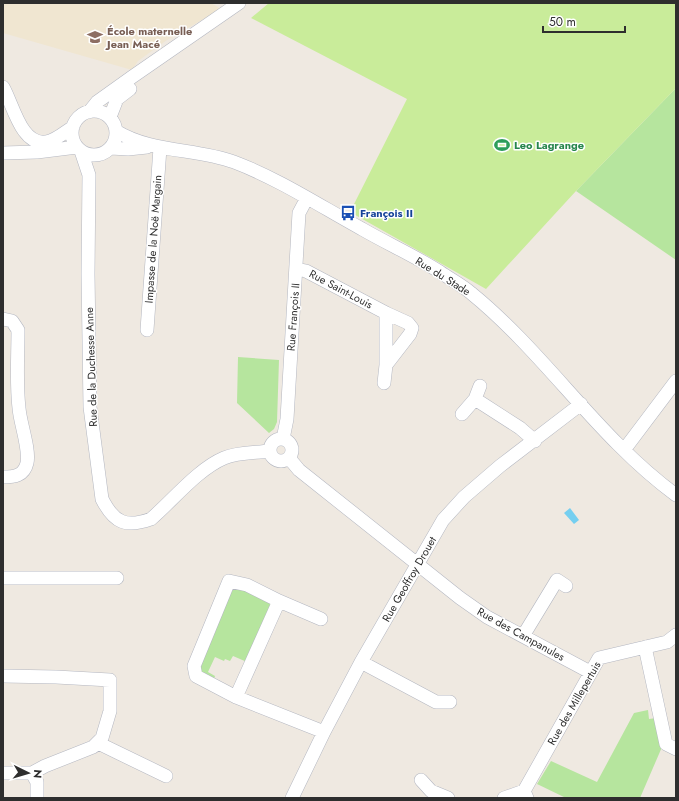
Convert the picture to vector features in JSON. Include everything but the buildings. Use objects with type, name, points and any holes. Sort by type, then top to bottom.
[{"type":"street","points":[[89,112],[97,102],[239,3]]},
{"type":"street","points":[[110,117],[117,99],[243,3]]},
{"type":"street","points":[[3,87],[24,133],[39,142],[47,142],[73,127],[82,115],[89,112],[103,113],[110,117],[116,131],[114,143],[111,148],[99,155],[92,155],[79,149],[3,153]]},
{"type":"street","points":[[73,127],[74,141],[79,149]]},
{"type":"street","name":"Rue du Stade","points":[[116,131],[130,139],[156,147],[212,155],[234,162],[307,198],[438,271],[471,292],[534,354],[652,478],[676,495]]},
{"type":"street","points":[[3,153],[15,145],[24,133]]},
{"type":"street","name":"Rue du Stade","points":[[111,148],[128,149],[156,147]]},
{"type":"street","name":"Impasse de la Noë Margain","points":[[147,330],[156,147]]},
{"type":"street","name":"Rue de la Duchesse Anne","points":[[79,149],[89,176],[88,282],[90,407],[102,499],[107,509],[116,519],[129,524],[140,523],[151,519],[212,464],[226,457],[270,451]]},
{"type":"street","name":"Rue de la Duchesse Anne","points":[[89,176],[99,155]]},
{"type":"street","name":"Rue François II","points":[[283,439],[287,419],[299,213],[307,198]]},
{"type":"street","name":"Rue Saint-Louis","points":[[296,269],[306,270],[386,313],[408,323],[412,328],[410,334],[386,365]]},
{"type":"street","name":"Rue Saint-Louis","points":[[384,383],[386,365],[386,313]]},
{"type":"street","points":[[3,320],[12,321],[18,330],[19,409],[23,427],[27,462],[24,471],[16,477],[3,477]]},
{"type":"street","points":[[624,450],[676,381]]},
{"type":"street","points":[[462,414],[475,399],[480,386]]},
{"type":"street","points":[[475,399],[520,428],[535,441]]},
{"type":"street","name":"Rue Geoffroy Drouet","points":[[292,798],[324,732],[361,662],[417,563],[451,510],[500,466],[535,441],[581,404]]},
{"type":"street","points":[[283,439],[291,445],[292,452],[289,458],[279,461],[273,457],[270,451],[273,442],[283,439]]},
{"type":"street","points":[[289,458],[299,470],[417,563]]},
{"type":"street","name":"Rue des Campanules","points":[[417,563],[460,598],[487,617],[590,672]]},
{"type":"street","points":[[3,578],[117,578]]},
{"type":"street","points":[[523,636],[557,580],[566,586]]},
{"type":"street","points":[[321,619],[247,585],[229,581],[194,666],[196,676],[236,697],[324,732]]},
{"type":"street","points":[[236,697],[279,601]]},
{"type":"street","name":"Rue des Millepertuis","points":[[525,794],[590,672],[599,658],[667,642],[676,635]]},
{"type":"street","points":[[645,647],[666,744],[676,748]]},
{"type":"street","points":[[361,662],[436,702],[450,702]]},
{"type":"street","points":[[3,676],[110,680],[110,711],[102,738],[98,743],[93,747],[45,766],[32,773],[3,773]]},
{"type":"street","points":[[98,743],[166,776]]},
{"type":"street","points":[[32,773],[37,782],[37,798]]},
{"type":"street","points":[[421,780],[431,791],[448,798]]},
{"type":"street","points":[[504,798],[525,794]]},
{"type":"shaded area","name":"École maternelle Jean Macé","points":[[3,3],[211,3],[221,9],[167,40],[138,61],[132,70],[3,33]]},
{"type":"green space","name":"Leo Lagrange","points":[[269,3],[676,3],[676,88],[576,191],[486,289],[350,212],[407,99],[251,18]]},
{"type":"green space","points":[[676,88],[676,260],[576,191]]},
{"type":"green space","points":[[238,357],[279,360],[277,422],[274,429],[269,433],[237,403]]},
{"type":"green space","points":[[237,586],[268,599],[272,608],[247,662],[233,656],[230,661],[225,659],[224,661],[215,657],[208,672],[215,676],[214,679],[200,674],[198,665],[231,589]]},
{"type":"green space","points":[[648,710],[649,719],[656,718],[662,747],[640,798],[566,798],[537,784],[551,761],[597,782],[634,713]]},
{"type":"water","points":[[570,508],[579,520],[574,524],[564,513]]},
{"type":"place","name":"École maternelle Jean Macé","points":[[95,37]]},
{"type":"place","name":"Leo Lagrange","points":[[502,145]]},
{"type":"place","name":"François II","points":[[348,213]]}]
